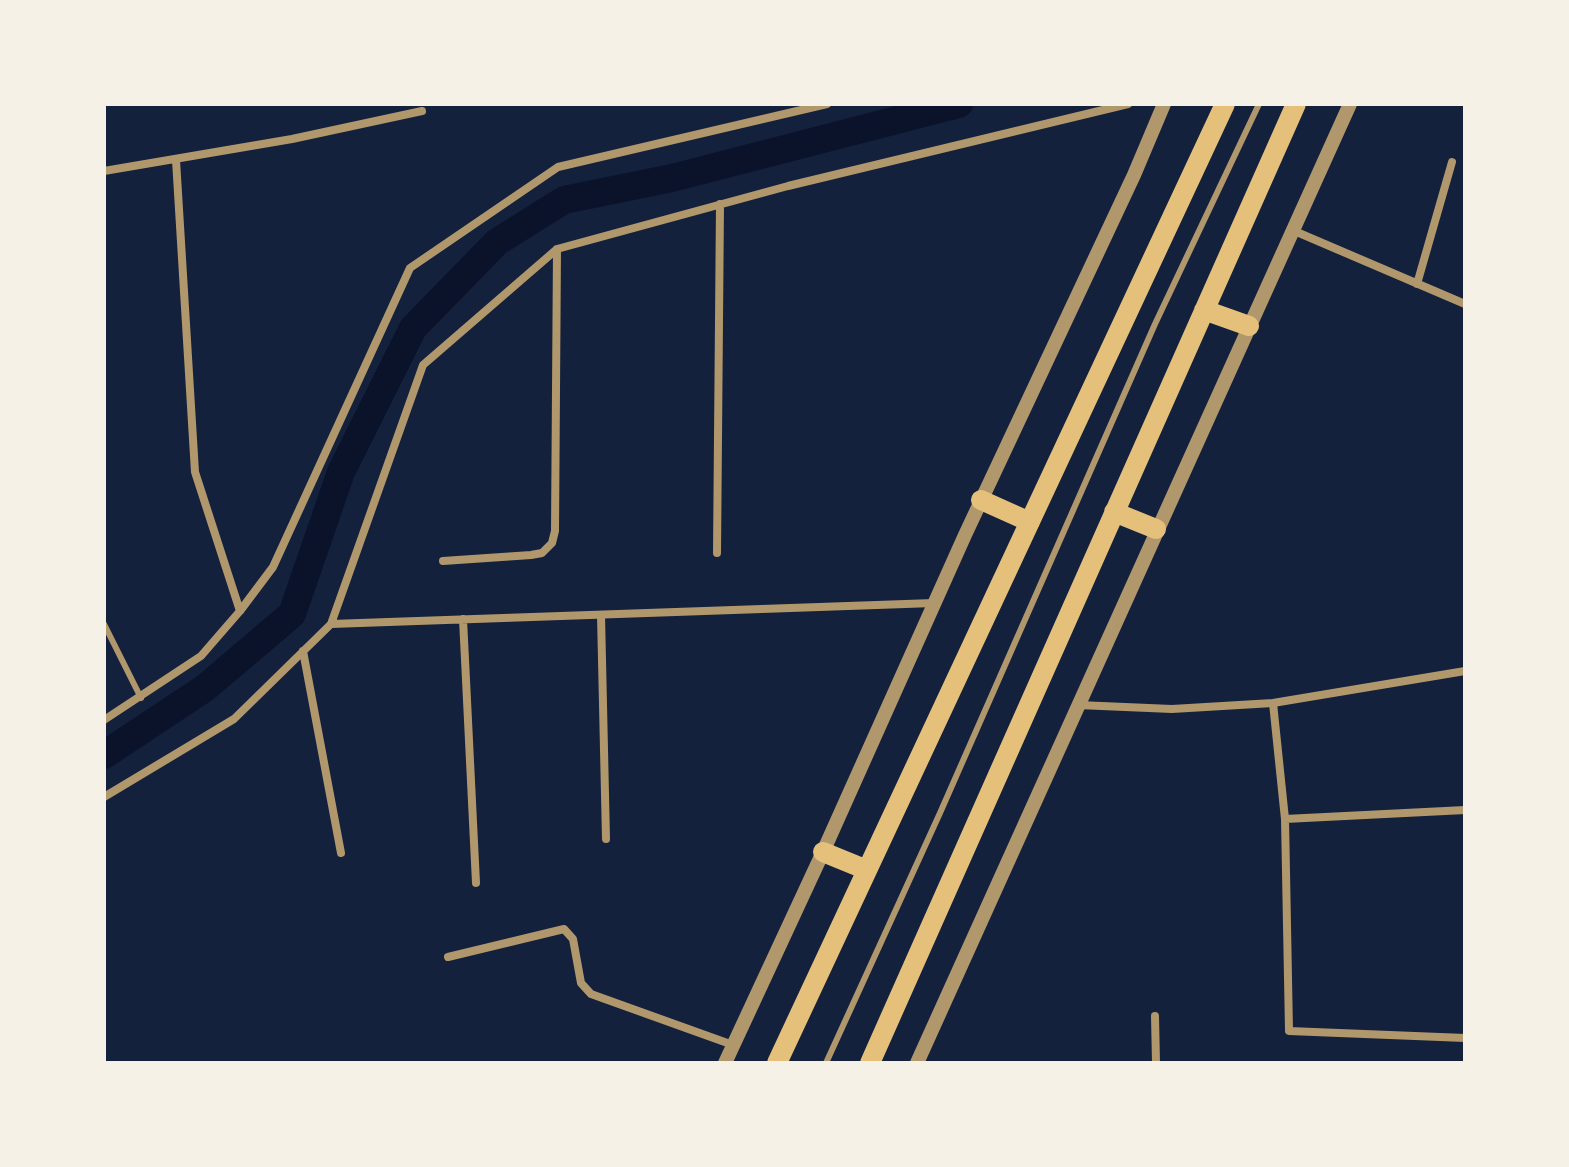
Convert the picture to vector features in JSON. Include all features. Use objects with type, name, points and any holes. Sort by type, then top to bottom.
[{"type":"main road","points":[[777,1063],[1225,104]]},
{"type":"main road","points":[[870,1063],[1296,104]]},
{"type":"main road","points":[[1204,310],[1249,326]]},
{"type":"main road","points":[[981,500],[1030,522]]},
{"type":"main road","points":[[1114,512],[1156,529]]},
{"type":"main road","points":[[823,852],[867,870]]},
{"type":"street","points":[[104,720],[201,656],[273,567],[410,268],[558,167],[827,104]]},
{"type":"street","points":[[104,797],[234,719],[331,624],[423,365],[557,249],[720,204],[1128,104]]},
{"type":"street","points":[[725,1063],[1164,104]]},
{"type":"street","points":[[917,1063],[1350,104]]},
{"type":"street","points":[[104,171],[292,139],[422,111]]},
{"type":"street","points":[[176,160],[195,472],[240,611]]},
{"type":"street","points":[[1417,284],[1452,162]]},
{"type":"street","points":[[717,553],[720,204]]},
{"type":"street","points":[[1292,230],[1465,304]]},
{"type":"street","points":[[443,561],[531,555],[542,553],[552,543],[555,531],[557,249]]},
{"type":"street","points":[[331,624],[934,603]]},
{"type":"street","points":[[601,615],[606,839]]},
{"type":"street","points":[[463,619],[476,883]]},
{"type":"street","points":[[303,651],[341,853]]},
{"type":"street","points":[[1077,705],[1172,709],[1273,703],[1465,671]]},
{"type":"street","points":[[1273,703],[1285,819],[1289,1031],[1465,1038]]},
{"type":"street","points":[[1285,819],[1465,810]]},
{"type":"street","points":[[448,957],[564,929],[573,939],[581,983],[591,994],[733,1045]]},
{"type":"street","points":[[1155,1016],[1156,1063]]},
{"type":"lane","points":[[826,1063],[940,813],[1155,324],[1259,104]]},
{"type":"lane","points":[[104,624],[141,698]]},
{"type":"waterway","points":[[104,755],[205,688],[292,614],[341,472],[413,328],[497,242],[564,200],[672,178],[959,104]]}]
